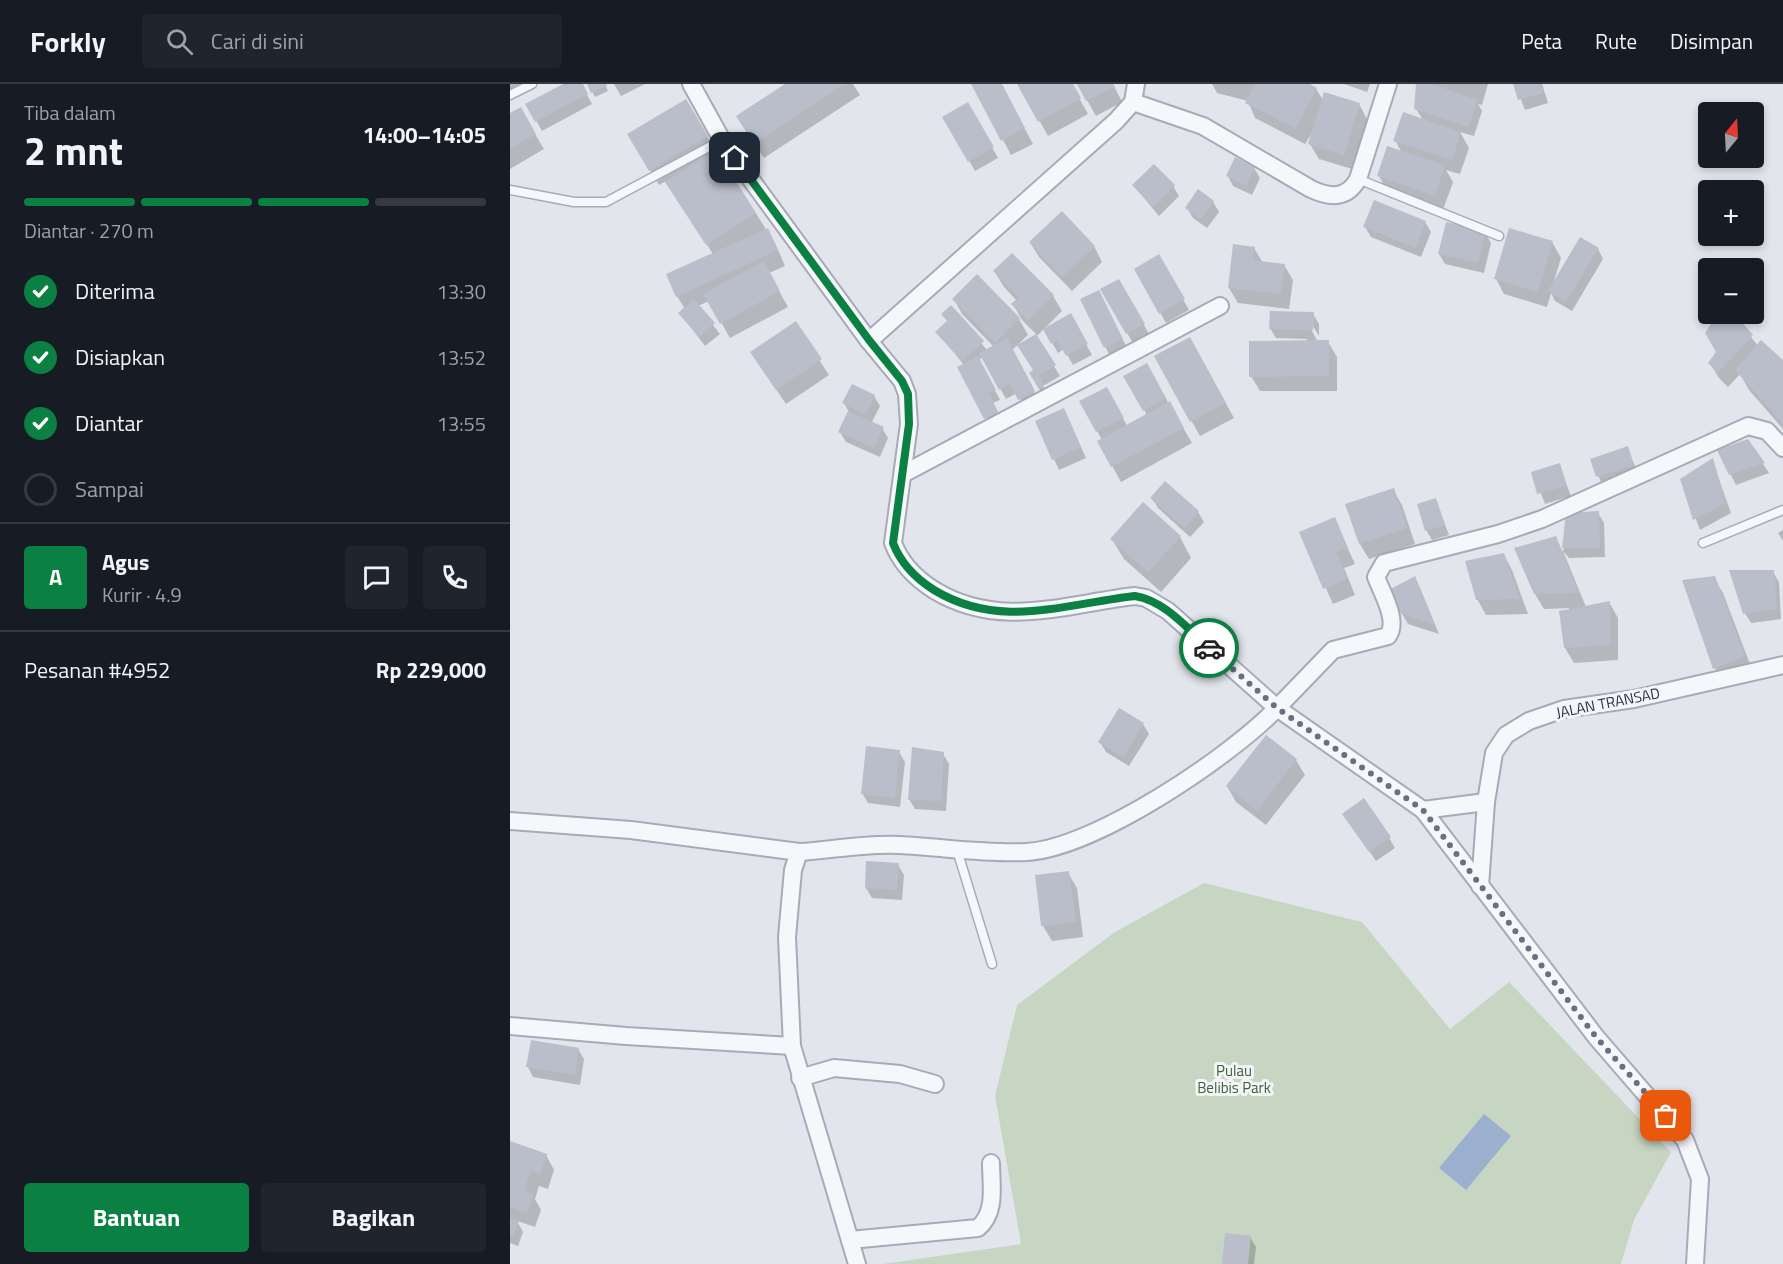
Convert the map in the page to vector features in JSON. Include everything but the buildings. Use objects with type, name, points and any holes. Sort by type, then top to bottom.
[{"type":"street","points":[[691,84],[722,140],[869,340],[902,381],[908,394],[909,424],[893,543],[899,558],[926,585],[965,606],[1002,614],[1135,596],[1146,598],[1168,611],[1277,708],[1423,810],[1596,1037],[1685,1140],[1700,1179],[1695,1264]]},
{"type":"street","points":[[869,340],[1116,121],[1133,102],[1136,84]]},
{"type":"street","points":[[1133,102],[1203,126],[1323,195],[1344,194],[1353,189],[1358,179],[1388,84]]},
{"type":"street","points":[[903,474],[1220,306]]},
{"type":"street","points":[[510,821],[631,830],[799,852],[897,845],[957,850],[1029,852],[1088,837],[1187,780],[1258,729],[1333,650],[1340,646],[1383,640],[1388,636],[1393,627],[1376,577],[1384,564],[1498,534],[1542,519],[1748,426],[1767,431],[1783,448]]},
{"type":"street","name":"JALAN TRANSAD","points":[[1480,886],[1486,802],[1494,753],[1506,735],[1529,721],[1564,709],[1634,699],[1783,665]]},
{"type":"street","points":[[1423,810],[1486,802]]},
{"type":"street","points":[[799,852],[793,870],[787,937],[792,1046],[857,1264]]},
{"type":"street","points":[[510,1026],[792,1046]]},
{"type":"street","points":[[800,1078],[834,1068],[900,1074],[935,1084]]},
{"type":"street","points":[[850,1240],[978,1228],[986,1222],[991,1211],[992,1163]]},
{"type":"lane","points":[[510,95],[532,84]]},
{"type":"lane","points":[[510,190],[574,202],[606,202],[722,140]]},
{"type":"lane","points":[[1358,179],[1499,236]]},
{"type":"lane","points":[[1703,543],[1783,510]]},
{"type":"lane","points":[[957,850],[992,964]]},
{"type":"green space","name":"Pulau Belibis Park","points":[[1204,883],[1362,922],[1450,1029],[1509,982],[1671,1152],[1634,1220],[1621,1264],[883,1264],[1021,1244],[995,1096],[1017,1005],[1115,932]]},
{"type":"water","points":[[1484,1114],[1511,1136],[1466,1190],[1439,1168]]},
{"type":"way so far","points":[[1209,648],[1277,708],[1423,810],[1596,1037],[1666,1116]]},
{"type":"route","points":[[735,158],[869,340],[902,381],[908,394],[909,424],[893,543],[899,558],[911,572],[926,585],[965,606],[1002,614],[1135,596],[1146,598],[1168,611],[1209,648]]}]
